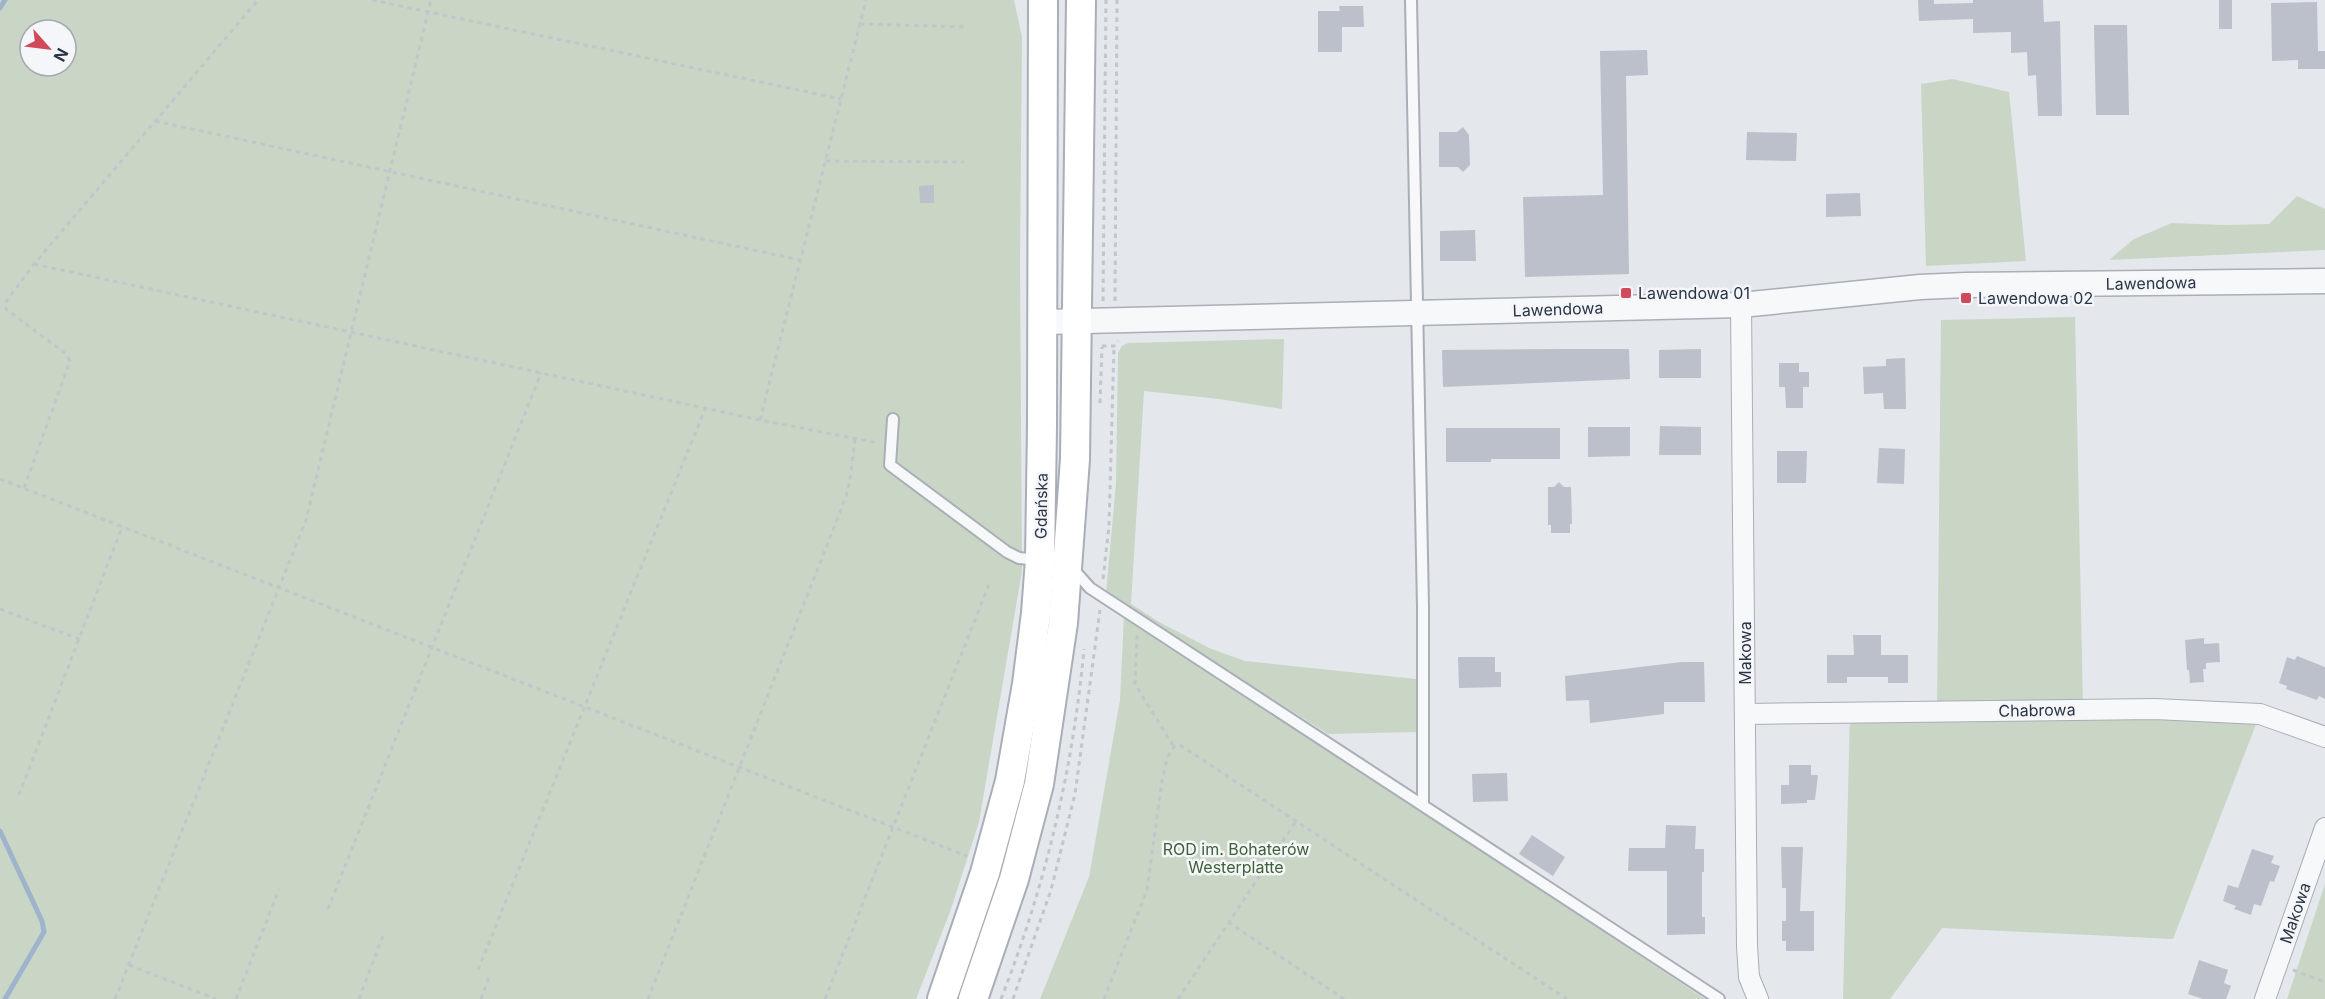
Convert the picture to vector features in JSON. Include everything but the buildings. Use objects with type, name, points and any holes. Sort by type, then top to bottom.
[{"type":"main road","name":"Gdańska","points":[[973,999],[1014,879],[1039,784],[1055,688],[1054,562],[1043,321],[1044,0]]},
{"type":"main road","name":"Gdańska","points":[[942,999],[988,865],[1010,781],[1027,684],[1036,613],[1054,562],[1075,459],[1081,0]]},
{"type":"street","name":"Lawendowa","points":[[1043,321],[1078,322],[1741,305],[1920,287],[2325,281]]},
{"type":"street","name":"Makowa","points":[[1741,305],[1746,946],[1749,977],[1758,999]]},
{"type":"street","name":"Chabrowa","points":[[1745,714],[2155,709],[2260,714],[2325,737]]},
{"type":"street","name":"Makowa","points":[[2265,999],[2325,828]]},
{"type":"lane","points":[[1412,0],[1423,607],[1423,804]]},
{"type":"lane","points":[[892,419],[890,465],[1007,552],[1019,558],[1054,562],[1090,588],[1719,999]]},
{"type":"path","points":[[24,488],[70,362],[66,354],[5,306],[6,301],[34,264],[258,0]]},
{"type":"path","points":[[372,0],[841,99]]},
{"type":"path","points":[[115,999],[306,520],[431,0]]},
{"type":"path","points":[[760,420],[866,0]]},
{"type":"path","points":[[860,24],[968,27]]},
{"type":"path","points":[[155,121],[800,260]]},
{"type":"path","points":[[826,161],[964,162]]},
{"type":"path","points":[[34,264],[705,409],[891,446]]},
{"type":"path","points":[[328,909],[541,373]]},
{"type":"path","points":[[478,970],[705,409]]},
{"type":"path","points":[[648,999],[846,497],[855,439]]},
{"type":"path","points":[[0,479],[988,865]]},
{"type":"path","points":[[20,795],[122,527]]},
{"type":"path","points":[[825,999],[990,582]]},
{"type":"path","points":[[0,609],[79,639]]},
{"type":"path","points":[[1138,618],[1135,684],[1174,747]]},
{"type":"path","points":[[1174,747],[1184,747],[1567,999]]},
{"type":"path","points":[[1104,999],[1147,890],[1162,781],[1167,758],[1174,747]]},
{"type":"path","points":[[1178,999],[1296,821]]},
{"type":"path","points":[[236,999],[279,889]]},
{"type":"path","points":[[1228,922],[1344,999]]},
{"type":"path","points":[[359,999],[384,933]]},
{"type":"path","points":[[2277,964],[2325,982]]},
{"type":"path","points":[[129,965],[216,999]]},
{"type":"path","points":[[481,999],[490,974]]},
{"type":"green space","points":[[0,0],[1014,0],[1022,37],[1020,262],[1022,571],[979,822],[950,912],[916,999],[0,999]]},
{"type":"green space","points":[[1953,79],[2009,92],[2026,261],[1926,266],[1921,84]]},
{"type":"green space","points":[[2297,196],[2325,209],[2325,250],[2109,260],[2134,239],[2172,223],[2269,224]]},
{"type":"green space","points":[[2075,317],[2083,709],[2260,714],[2173,939],[1942,928],[1890,999],[1843,999],[1850,712],[1937,711],[1941,320]]},
{"type":"green space","points":[[1284,339],[1282,409],[1144,391],[1131,604],[1159,622],[1209,648],[1245,661],[1416,679],[1417,732],[1328,734],[1106,593],[1116,484],[1118,353],[1122,346],[1128,343]]},
{"type":"green space","name":"ROD im. Bohaterów Westerplatte","points":[[1124,615],[1705,999],[1040,999],[1089,877],[1120,700]]},
{"type":"green space","points":[[2325,884],[2325,999],[2287,999]]},
{"type":"waterway","points":[[0,8],[5,0]]},
{"type":"waterway","points":[[0,831],[42,921],[44,932],[5,999]]},
{"type":"place","name":"Lawendowa 01","points":[[1626,293]]},
{"type":"place","name":"Lawendowa 02","points":[[1966,298]]}]
